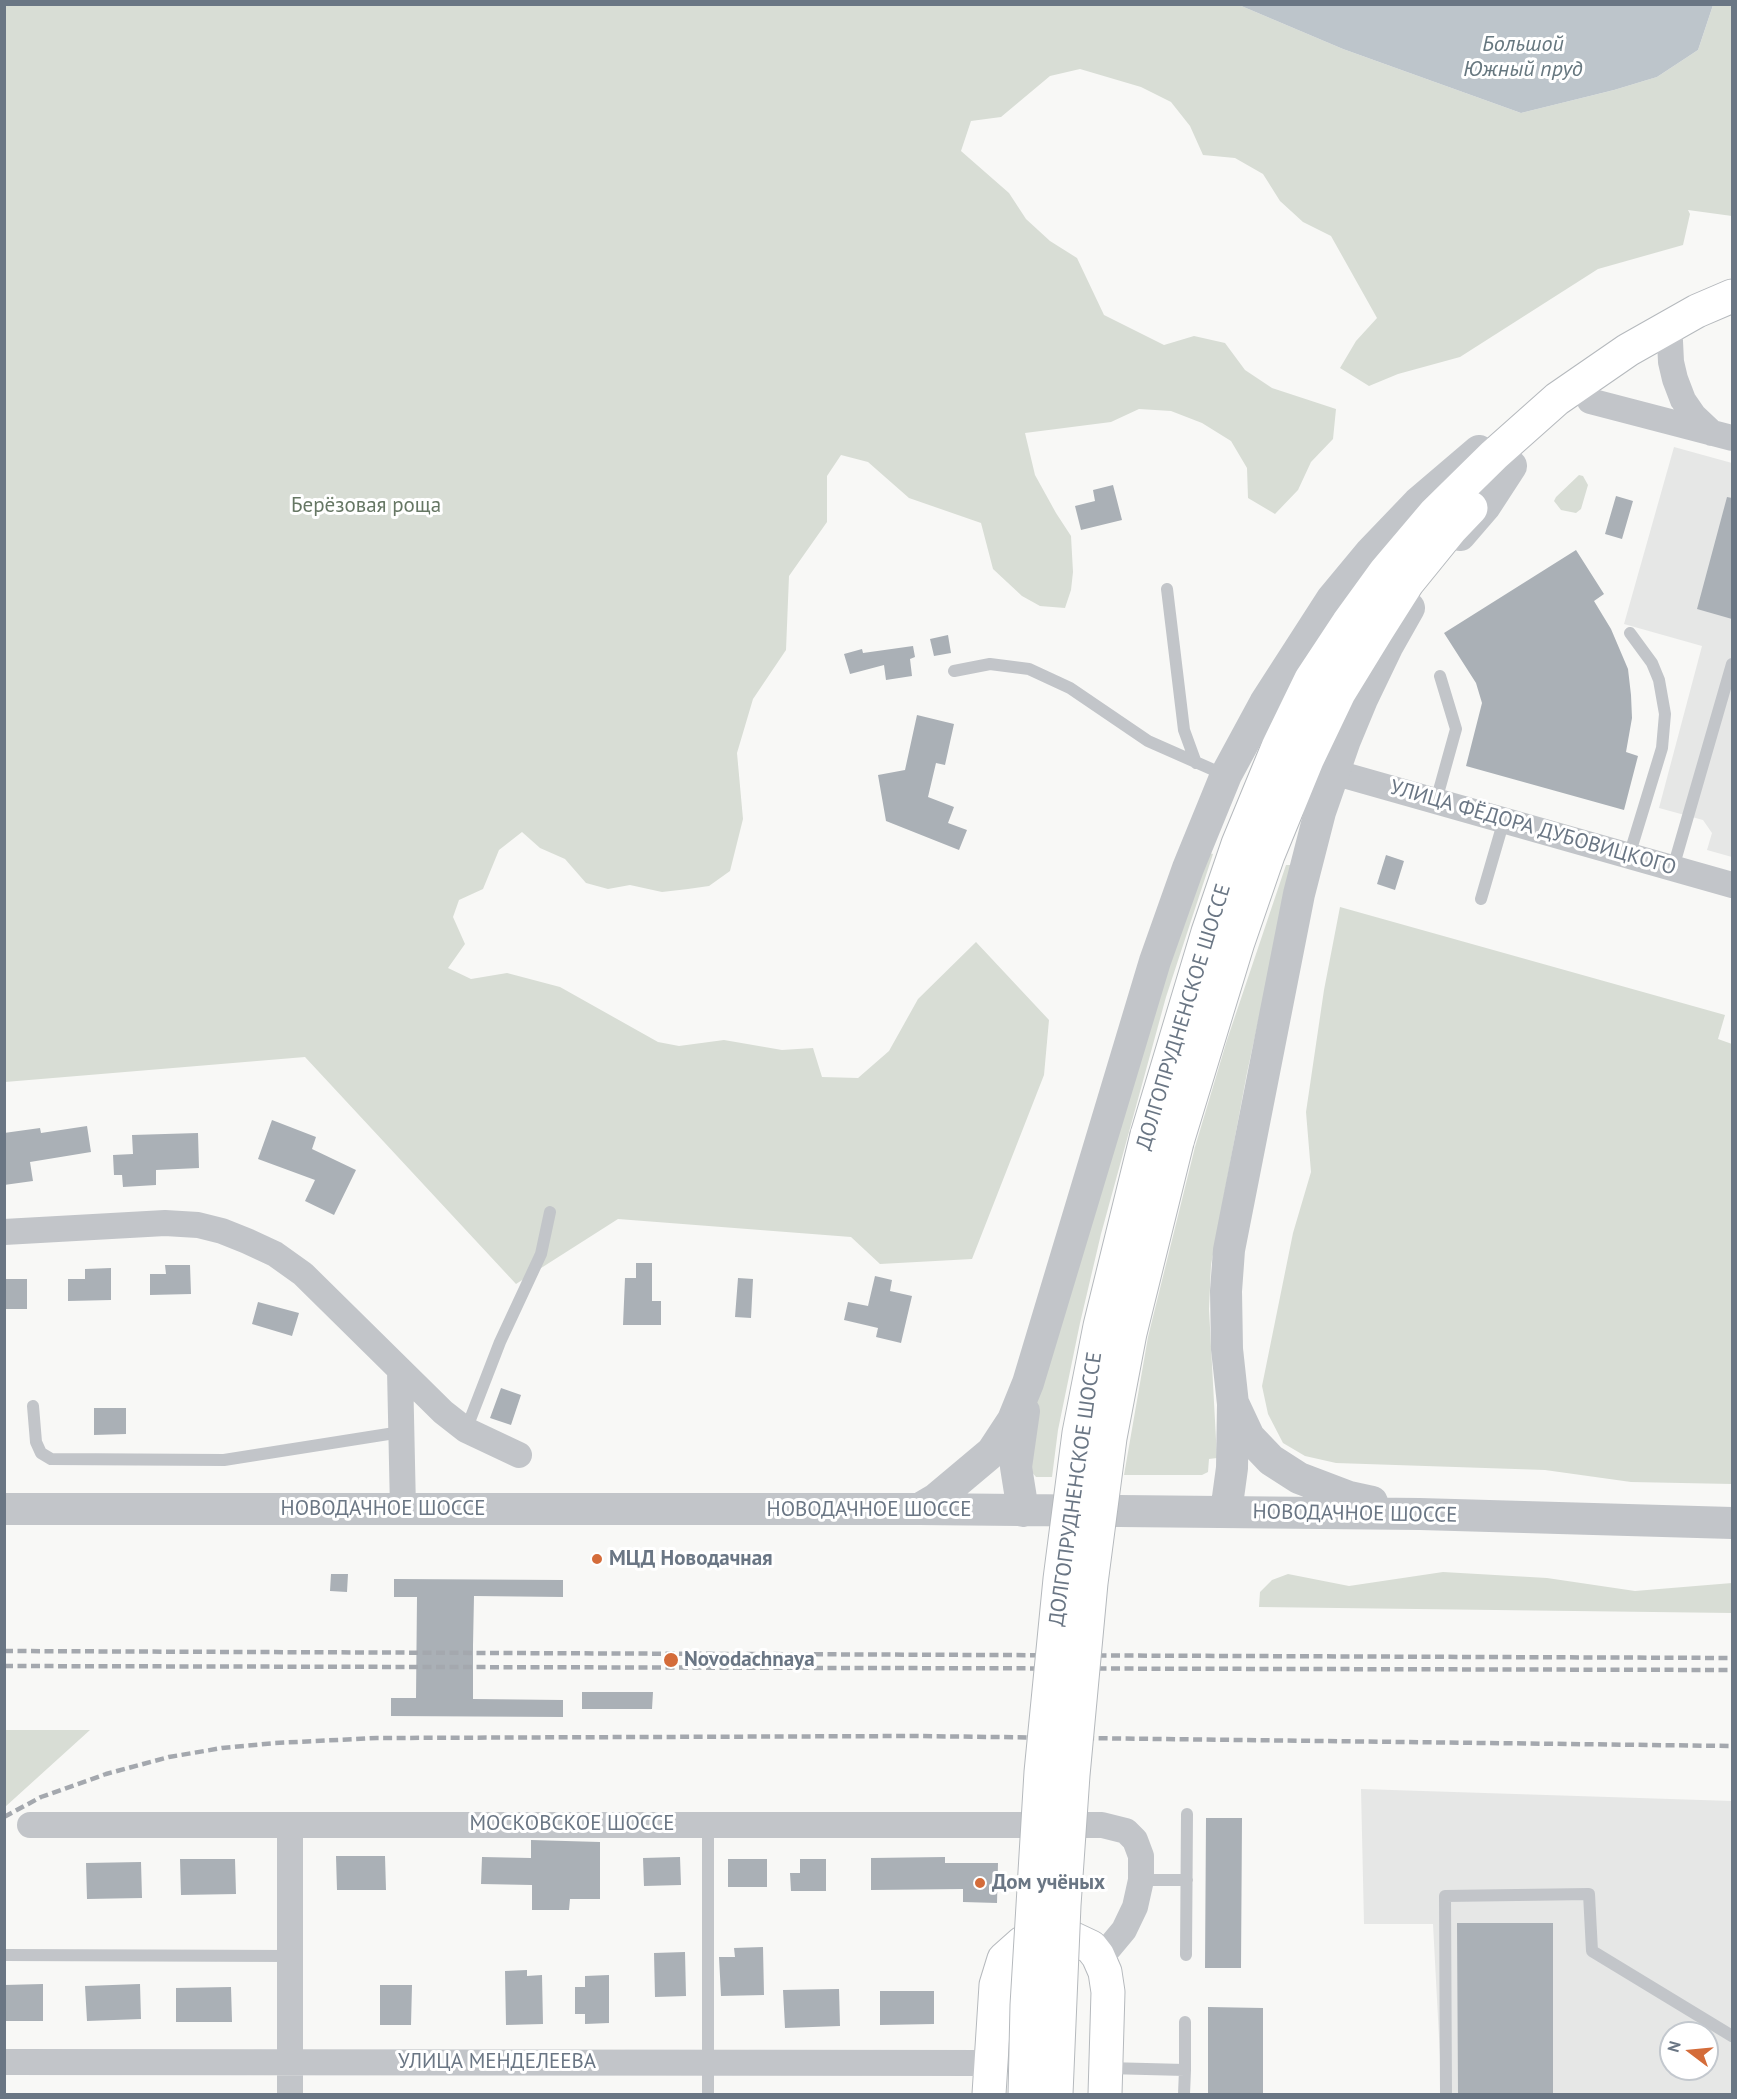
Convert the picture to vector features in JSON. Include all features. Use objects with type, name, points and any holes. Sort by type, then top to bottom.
[{"type":"main road","name":"ДОЛГОПРУДНЕНСКОЕ ШОССЕ","points":[[1056,2094],[1066,1870],[1073,1775],[1091,1582],[1110,1438],[1151,1245],[1162,1138],[1205,942],[1239,844],[1278,747],[1311,679],[1385,572],[1435,513],[1494,455],[1557,399],[1628,350],[1697,311],[1732,296]]},
{"type":"main road","name":"ДОЛГОПРУДНЕНСКОЕ ШОССЕ","points":[[1025,2094],[1027,2005],[1041,1784],[1060,1579],[1079,1433],[1100,1326],[1162,1138],[1238,942],[1268,855],[1307,760],[1339,693],[1408,582],[1451,530],[1511,466],[1590,401],[1670,341],[1732,304]]},
{"type":"main road","points":[[990,2079],[996,1985],[1004,1959],[1022,1943],[1039,1937],[1074,1939],[1091,1947],[1098,1956],[1105,1972],[1108,1992],[1106,2081]]},
{"type":"street","points":[[1670,341],[1674,379],[1683,400],[1694,416],[1722,436]]},
{"type":"street","points":[[919,1509],[936,1499],[992,1452],[1013,1420],[1028,1383],[1155,961],[1188,868],[1226,775],[1265,703],[1332,599],[1371,552],[1418,503],[1478,452],[1557,399]]},
{"type":"street","points":[[1590,401],[1722,436]]},
{"type":"street","points":[[1226,1512],[1232,1467],[1233,1404],[1227,1348],[1226,1291],[1229,1250],[1299,894],[1320,812],[1362,699],[1387,647],[1418,593],[1450,548],[1485,506],[1511,466]]},
{"type":"street","name":"УЛИЦА ФЁДОРА ДУБОВИЦКОГО","points":[[1334,772],[1732,885]]},
{"type":"street","points":[[4,1232],[165,1223],[198,1225],[222,1231],[275,1254],[303,1274],[443,1412],[466,1430],[519,1455]]},
{"type":"street","points":[[400,1370],[403,1509]]},
{"type":"street","points":[[1023,1511],[1016,1467],[1028,1383]]},
{"type":"street","points":[[1233,1404],[1249,1437],[1271,1460],[1299,1478],[1349,1497],[1420,1514]]},
{"type":"street","name":"НОВОДАЧНОЕ ШОССЕ","points":[[4,1509],[919,1509],[1420,1514],[1732,1524]]},
{"type":"street","name":"МОСКОВСКОЕ ШОССЕ","points":[[30,1825],[1102,1825],[1126,1831],[1135,1840],[1141,1856],[1141,1880]]},
{"type":"street","points":[[290,1825],[290,2094]]},
{"type":"street","points":[[1098,1956],[1109,1948],[1124,1930],[1135,1907],[1141,1880]]},
{"type":"street","name":"УЛИЦА МЕНДЕЛЕЕВА","points":[[4,2062],[708,2063],[990,2079]]},
{"type":"lane","points":[[1167,589],[1184,729],[1196,763]]},
{"type":"lane","points":[[1629,856],[1662,748],[1665,714],[1659,680],[1652,663],[1630,633]]},
{"type":"lane","points":[[954,671],[990,664],[1029,669],[1070,688],[1148,741],[1226,775]]},
{"type":"lane","points":[[1673,868],[1732,664]]},
{"type":"lane","points":[[1436,801],[1456,729],[1440,676]]},
{"type":"lane","points":[[1481,899],[1504,820]]},
{"type":"lane","points":[[466,1430],[500,1342],[541,1254],[550,1212]]},
{"type":"lane","points":[[33,1406],[36,1442],[40,1453],[51,1459],[224,1460],[401,1432]]},
{"type":"lane","points":[[1186,1955],[1187,1814]]},
{"type":"lane","points":[[708,1824],[708,2094]]},
{"type":"lane","points":[[1141,1880],[1187,1880]]},
{"type":"lane","points":[[1446,2094],[1445,1896],[1589,1894],[1592,1951],[1732,2036]]},
{"type":"lane","points":[[4,1955],[290,1956]]},
{"type":"lane","points":[[1184,2094],[1185,2022]]},
{"type":"lane","points":[[1106,2081],[1185,2070]]},
{"type":"shaded area","points":[[1674,447],[1732,463],[1732,857],[1707,850],[1712,833],[1703,820],[1659,808],[1702,646],[1624,624]]},
{"type":"shaded area","points":[[1361,1789],[1732,1801],[1732,2094],[1442,2094],[1433,1924],[1364,1924]]},
{"type":"green space","name":"Берёзовая роща","points":[[5,5],[1239,5],[1343,49],[1521,113],[1657,77],[1698,50],[1713,5],[1732,5],[1732,216],[1688,210],[1690,214],[1683,245],[1598,269],[1460,357],[1398,374],[1369,386],[1340,368],[1356,341],[1377,318],[1331,236],[1303,222],[1280,201],[1263,174],[1235,158],[1203,155],[1190,126],[1171,102],[1141,87],[1080,69],[1050,76],[1001,117],[971,121],[961,151],[1009,193],[1026,219],[1050,241],[1077,258],[1104,315],[1164,345],[1194,336],[1225,343],[1245,370],[1272,388],[1336,409],[1333,439],[1311,462],[1298,490],[1275,514],[1248,498],[1247,468],[1231,441],[1202,423],[1171,411],[1139,409],[1111,422],[1025,433],[1035,475],[1071,536],[1073,572],[1071,590],[1065,608],[1040,606],[1022,596],[993,569],[981,523],[909,498],[868,462],[841,455],[827,476],[827,522],[789,576],[786,650],[753,699],[737,753],[743,819],[730,871],[709,886],[662,892],[630,885],[608,889],[586,883],[565,859],[540,848],[522,832],[499,850],[483,889],[459,900],[453,917],[465,944],[448,968],[471,979],[507,973],[560,987],[658,1042],[679,1046],[724,1040],[782,1050],[813,1048],[822,1077],[858,1078],[889,1051],[918,999],[976,942],[1049,1020],[1044,1075],[972,1259],[880,1264],[851,1237],[618,1219],[516,1284],[305,1057],[5,1082]]},
{"type":"green space","points":[[1579,475],[1583,476],[1588,485],[1581,509],[1576,513],[1561,510],[1554,501],[1556,497]]},
{"type":"green space","points":[[1206,852],[1213,854],[1166,997],[1101,1234],[1058,1430],[1052,1477],[1036,1477],[1030,1470],[1040,1371],[1080,1239]]},
{"type":"green space","points":[[1286,865],[1292,865],[1247,1073],[1211,1265],[1209,1309],[1217,1458],[1209,1459],[1208,1472],[1202,1475],[1124,1475],[1148,1337],[1195,1147],[1227,1040]]},
{"type":"green space","points":[[1340,907],[1725,1015],[1718,1039],[1732,1044],[1732,1484],[1631,1482],[1545,1470],[1336,1463],[1305,1456],[1283,1443],[1268,1414],[1262,1386],[1293,1233],[1311,1172],[1306,1112],[1324,990]]},
{"type":"green space","points":[[1443,1572],[1547,1578],[1635,1591],[1732,1583],[1732,1613],[1259,1607],[1260,1592],[1272,1580],[1288,1574],[1349,1586]]},
{"type":"green space","points":[[5,1730],[90,1730],[5,1807]]},
{"type":"water","name":"Большой Южный пруд","points":[[1239,5],[1713,5],[1698,50],[1657,77],[1521,113],[1343,49]]},
{"type":"building","points":[[1113,485],[1122,520],[1081,530],[1075,506],[1095,501],[1093,490]]},
{"type":"building","points":[[1616,496],[1633,501],[1622,539],[1605,534]]},
{"type":"building","points":[[1727,497],[1732,498],[1732,619],[1697,609]]},
{"type":"building","points":[[1576,550],[1604,594],[1594,601],[1611,629],[1628,669],[1632,718],[1626,752],[1638,756],[1624,810],[1466,766],[1482,703],[1476,683],[1444,633]]},
{"type":"building","points":[[948,635],[951,653],[934,656],[930,639]]},
{"type":"building","points":[[913,646],[915,657],[910,659],[912,676],[886,680],[884,665],[850,674],[844,654],[862,649],[863,653]]},
{"type":"building","points":[[917,715],[954,724],[945,765],[936,763],[928,797],[954,807],[948,823],[967,830],[959,850],[886,821],[878,775],[905,770]]},
{"type":"building","points":[[1386,855],[1404,861],[1395,890],[1377,884]]},
{"type":"building","points":[[272,1120],[316,1137],[312,1149],[356,1170],[334,1215],[305,1201],[315,1180],[258,1159]]},
{"type":"building","points":[[87,1126],[91,1152],[30,1162],[33,1181],[4,1185],[4,1133],[40,1128],[41,1133]]},
{"type":"building","points":[[198,1133],[199,1168],[156,1170],[156,1185],[123,1187],[122,1175],[114,1175],[113,1155],[133,1154],[132,1135]]},
{"type":"building","points":[[636,1263],[652,1263],[652,1301],[661,1301],[661,1325],[623,1325],[625,1278],[636,1278]]},
{"type":"building","points":[[165,1265],[190,1265],[191,1294],[150,1295],[150,1274],[166,1274]]},
{"type":"building","points":[[111,1268],[111,1300],[68,1301],[68,1279],[85,1279],[85,1269]]},
{"type":"building","points":[[875,1276],[892,1280],[890,1291],[912,1296],[901,1343],[876,1337],[878,1328],[844,1320],[848,1302],[868,1306]]},
{"type":"building","points":[[738,1278],[753,1279],[751,1318],[735,1317]]},
{"type":"building","points":[[4,1279],[27,1279],[27,1309],[4,1309]]},
{"type":"building","points":[[258,1302],[299,1313],[292,1336],[252,1324]]},
{"type":"building","points":[[501,1388],[521,1395],[511,1425],[490,1418]]},
{"type":"building","points":[[94,1408],[126,1408],[126,1434],[94,1435]]},
{"type":"building","points":[[331,1574],[348,1574],[347,1592],[330,1591]]},
{"type":"building","points":[[394,1579],[563,1580],[563,1597],[474,1596],[473,1699],[563,1700],[563,1717],[391,1716],[391,1698],[416,1698],[417,1597],[394,1597]]},
{"type":"building","points":[[582,1692],[653,1692],[652,1709],[582,1709]]},
{"type":"building","points":[[1206,1818],[1242,1818],[1241,1968],[1205,1968]]},
{"type":"building","points":[[531,1840],[600,1842],[600,1899],[570,1899],[569,1910],[532,1910],[532,1885],[481,1884],[482,1857],[531,1858]]},
{"type":"building","points":[[336,1856],[385,1856],[386,1890],[337,1890]]},
{"type":"building","points":[[680,1857],[681,1885],[644,1886],[643,1858]]},
{"type":"building","points":[[945,1857],[945,1863],[998,1863],[997,1903],[963,1902],[963,1889],[871,1890],[871,1858]]},
{"type":"building","points":[[180,1859],[235,1859],[236,1894],[181,1895]]},
{"type":"building","points":[[728,1859],[767,1859],[767,1887],[728,1887]]},
{"type":"building","points":[[800,1859],[826,1859],[826,1891],[791,1891],[790,1873],[800,1873]]},
{"type":"building","points":[[141,1862],[142,1898],[87,1899],[86,1863]]},
{"type":"building","points":[[1457,1923],[1553,1923],[1553,2094],[1458,2094]]},
{"type":"building","points":[[763,1947],[764,1995],[721,1996],[719,1957],[735,1957],[734,1948]]},
{"type":"building","points":[[685,1952],[686,1996],[655,1997],[654,1953]]},
{"type":"building","points":[[527,1970],[527,1976],[542,1975],[543,2024],[506,2025],[505,1971]]},
{"type":"building","points":[[609,1975],[609,2023],[585,2024],[585,2014],[575,2014],[575,1987],[585,1987],[585,1976]]},
{"type":"building","points":[[43,1984],[43,2021],[4,2021],[4,1985]]},
{"type":"building","points":[[140,1984],[141,2019],[87,2021],[85,1986]]},
{"type":"building","points":[[380,1985],[412,1985],[411,2025],[380,2025]]},
{"type":"building","points":[[231,1987],[232,2022],[176,2022],[176,1988]]},
{"type":"building","points":[[839,1989],[840,2026],[785,2028],[783,1990]]},
{"type":"building","points":[[880,1991],[934,1991],[934,2024],[880,2025]]},
{"type":"building","points":[[1208,2007],[1263,2008],[1263,2094],[1208,2094]]},
{"type":"railway","points":[[4,1651],[1732,1658]]},
{"type":"railway","points":[[4,1666],[1732,1670]]},
{"type":"railway","points":[[4,1817],[41,1797],[106,1774],[169,1757],[222,1748],[275,1743],[377,1738],[914,1736],[1732,1746]]},
{"type":"place","name":"МЦД Новодачная","points":[[597,1559]]},
{"type":"place","name":"Novodachnaya","points":[[671,1660]]},
{"type":"place","name":"Дом учёных","points":[[980,1883]]}]
